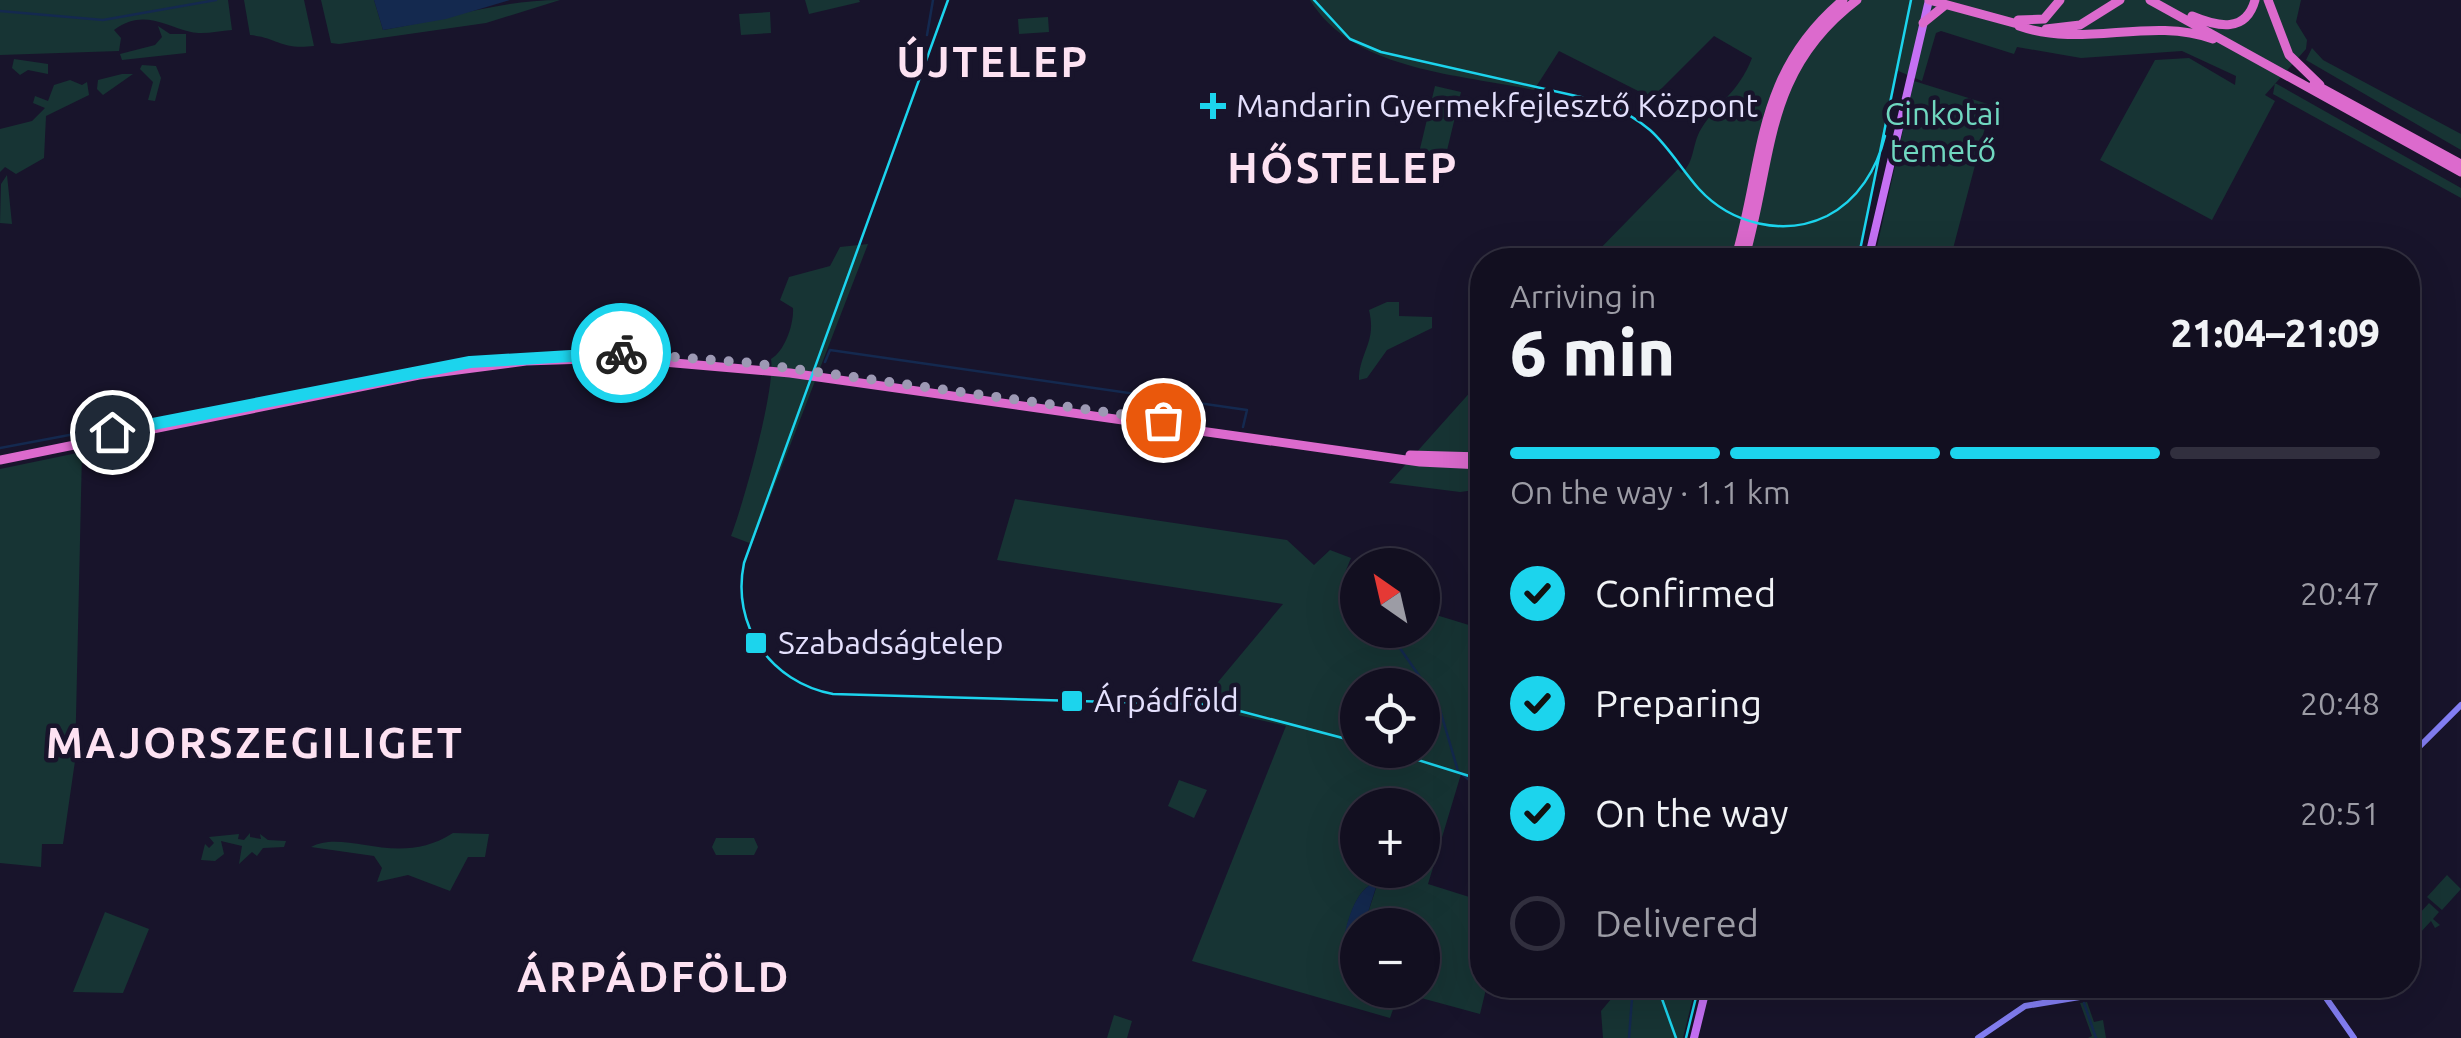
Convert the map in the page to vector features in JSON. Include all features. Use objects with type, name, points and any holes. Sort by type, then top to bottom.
[{"type":"highway","points":[[1738,248],[1770,100],[1805,39],[1843,0]]},
{"type":"highway","points":[[1746,248],[1768,141],[1782,94],[1811,45],[1857,0]]},
{"type":"highway","points":[[1929,0],[2070,37],[2179,31],[2236,48]]},
{"type":"highway","points":[[2018,23],[2044,19],[2060,0]]},
{"type":"highway","points":[[2018,23],[2040,28],[2080,25],[2120,0]]},
{"type":"highway","points":[[2150,0],[2461,168]]},
{"type":"highway","points":[[2162,0],[2461,168]]},
{"type":"highway","points":[[2192,16],[2232,26],[2246,19],[2255,0]]},
{"type":"highway","points":[[2268,0],[2293,61],[2338,97]]},
{"type":"highway","points":[[1923,23],[1944,1]]},
{"type":"highway","points":[[0,458],[415,371],[525,356],[619,353],[768,365],[1402,454],[1470,457]]},
{"type":"highway","points":[[0,458],[419,375],[526,361],[617,358],[752,368],[1420,462],[1470,464]]},
{"type":"main road","points":[[1871,248],[1929,0]]},
{"type":"main road","points":[[2420,746],[2461,705]]},
{"type":"main road","points":[[1694,1038],[1704,998]]},
{"type":"main road","points":[[1978,1038],[2022,1007],[2075,998]]},
{"type":"main road","points":[[2326,998],[2354,1038]]},
{"type":"green space","points":[[0,0],[228,0],[232,30],[196,33],[152,20],[134,20],[114,30],[121,38],[119,51],[0,55]]},
{"type":"green space","points":[[244,0],[304,0],[314,46],[286,45],[250,35]]},
{"type":"green space","points":[[321,0],[374,0],[383,30],[493,7],[560,0],[486,23],[339,44],[331,43]]},
{"type":"green space","points":[[805,0],[859,0],[860,2],[809,14]]},
{"type":"green space","points":[[1310,0],[2301,0],[2296,22],[2307,40],[2306,49],[2265,95],[2275,101],[2212,220],[2100,160],[2155,60],[2189,58],[2235,85],[2236,76],[2182,51],[2081,58],[2017,47],[2014,54],[1941,31],[1936,33],[1922,81],[1896,70],[1881,147],[1872,168],[1876,177],[1860,248],[1601,248],[1678,169],[1682,173],[1686,168],[1701,129],[1741,80],[1752,58],[1714,36],[1652,98],[1559,51],[1534,90],[1410,66],[1353,42],[1329,24]]},
{"type":"green space","points":[[770,12],[771,33],[741,35],[739,14]]},
{"type":"green space","points":[[1048,17],[1049,32],[1019,34],[1018,19]]},
{"type":"green space","points":[[158,26],[170,34],[186,34],[186,53],[122,60],[120,54],[155,45],[162,37]]},
{"type":"green space","points":[[2312,48],[2323,60],[2461,134],[2461,150],[2306,60]]},
{"type":"green space","points":[[14,59],[48,64],[48,74],[28,70],[20,75],[12,68]]},
{"type":"green space","points":[[142,65],[156,66],[161,78],[155,101],[148,100],[153,82],[140,69]]},
{"type":"green space","points":[[133,74],[103,95],[97,89],[98,80]]},
{"type":"green space","points":[[70,80],[82,85],[87,82],[89,95],[46,116],[44,158],[16,174],[5,167],[0,172],[0,129],[32,121],[45,108],[33,103],[35,96],[48,101],[54,85]]},
{"type":"green space","name":"Cinkotai temető","points":[[1914,81],[1991,105],[1953,248],[1877,248]]},
{"type":"green space","points":[[2275,83],[2461,188],[2461,198],[2273,94]]},
{"type":"green space","points":[[1435,86],[1461,92],[1444,163],[1418,157]]},
{"type":"green space","points":[[7,175],[12,224],[0,223],[1,184]]},
{"type":"green space","points":[[868,244],[752,544],[731,536],[764,420],[771,359],[784,344],[792,322],[793,308],[780,300],[789,277],[830,266],[840,247]]},
{"type":"green space","points":[[1387,302],[1399,302],[1399,316],[1432,317],[1432,328],[1387,350],[1367,378],[1359,380],[1371,331],[1369,310]]},
{"type":"green space","points":[[1470,392],[1470,491],[1389,483]]},
{"type":"green space","points":[[82,452],[75,761],[63,844],[42,844],[41,867],[0,863],[0,469]]},
{"type":"green space","points":[[1015,499],[1287,540],[1314,565],[1330,550],[1340,554],[1340,648],[1440,648],[1440,616],[1470,625],[1470,778],[1461,774],[1440,844],[1440,788],[1340,788],[1340,888],[1366,888],[1354,908],[1340,908],[1340,1004],[1192,961],[1286,726],[1198,706],[1283,604],[997,560]]},
{"type":"green space","points":[[1179,780],[1207,790],[1194,818],[1168,806]]},
{"type":"green space","points":[[250,833],[250,837],[261,839],[260,834],[268,840],[286,841],[284,847],[263,848],[257,856],[252,852],[239,864],[242,846],[221,841],[224,854],[215,861],[201,860],[205,844],[209,848],[214,843],[209,837],[239,834],[238,839],[244,840]]},
{"type":"green space","points":[[453,833],[489,834],[485,857],[468,857],[450,891],[408,875],[377,882],[382,868],[374,856],[311,847],[340,842],[412,848]]},
{"type":"green space","points":[[716,838],[754,838],[758,847],[754,855],[716,855],[712,847]]},
{"type":"green space","points":[[2447,875],[2461,889],[2442,910],[2427,897]]},
{"type":"green space","points":[[1376,888],[1440,888],[1470,897],[1470,998],[1484,998],[1480,1014],[1440,1003],[1440,908],[1370,908]]},
{"type":"green space","points":[[2429,903],[2439,912],[2433,919],[2440,925],[2435,928],[2431,921],[2420,933],[2420,913]]},
{"type":"green space","points":[[105,912],[149,929],[123,993],[73,992]]},
{"type":"green space","points":[[1612,998],[1693,998],[1683,1038],[1603,1038],[1601,1011]]},
{"type":"green space","points":[[2087,1002],[2094,1022],[2103,1020],[2106,1038],[2088,1038],[2092,1036],[2080,1003]]},
{"type":"green space","points":[[1355,1008],[1393,1008],[1390,1018]]},
{"type":"green space","points":[[1114,1015],[1132,1021],[1127,1038],[1107,1038]]},
{"type":"water","points":[[374,0],[510,0],[446,19],[383,30]]},
{"type":"water","points":[[1366,888],[1376,888],[1369,908],[1353,908]]},
{"type":"waterway","points":[[0,11],[103,20],[216,0]]},
{"type":"waterway","points":[[927,35],[933,0]]},
{"type":"waterway","points":[[825,362],[830,350],[1247,410],[1243,427]]},
{"type":"waterway","points":[[0,448],[80,433]]},
{"type":"waterway","points":[[1400,648],[1438,703],[1458,771],[1470,780]]},
{"type":"waterway","points":[[1629,1038],[1632,998]]},
{"type":"waterway","points":[[2084,1003],[2096,1038]]},
{"type":"tram line","points":[[948,0],[744,563],[742,586],[750,629],[774,664],[791,677],[833,694],[1217,705],[1340,737]]},
{"type":"tram line","points":[[1314,0],[1350,39],[1381,52],[1603,102],[1615,108],[1650,130],[1712,201],[1726,211],[1759,223],[1793,226],[1838,209],[1865,182],[1885,136]]},
{"type":"tram line","points":[[1860,248],[1911,0]]},
{"type":"tram line","points":[[1440,767],[1470,776]]},
{"type":"tram line","points":[[1662,998],[1676,1038]]},
{"type":"tram line","points":[[1686,1038],[1696,998]]},
{"type":"way so far","points":[[621,353],[752,363],[1163,420]]},
{"type":"place","name":"Mandarin Gyermekfejlesztő Központ","points":[[1213,106]]},
{"type":"place","name":"Szabadságtelep","points":[[756,643]]},
{"type":"place","name":"Árpádföld","points":[[1072,701]]},
{"type":"district","name":"ÚJTELEP","points":[[993,62]]},
{"type":"district","name":"HŐSTELEP","points":[[1343,168]]},
{"type":"district","name":"MAJORSZEGILIGET","points":[[255,743]]},
{"type":"district","name":"ÁRPÁDFÖLD","points":[[654,977]]},
{"type":"route","points":[[112,432],[470,362],[621,353]]}]
